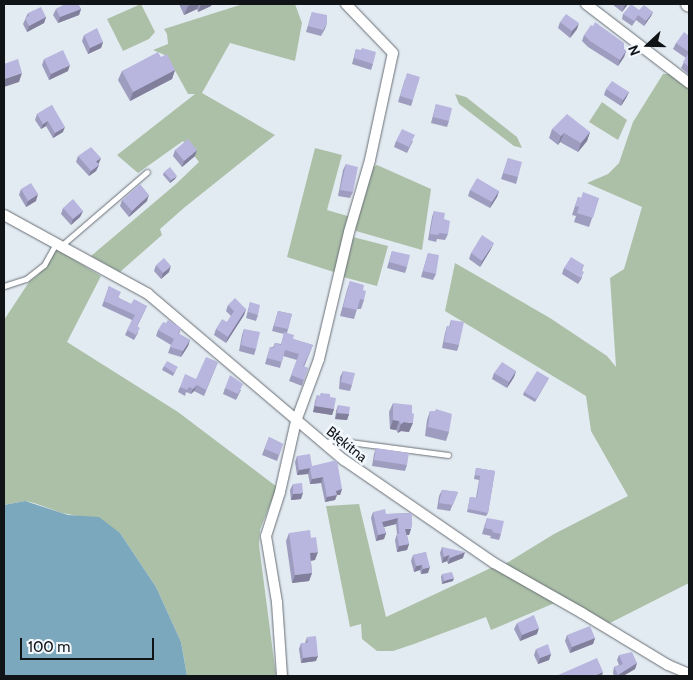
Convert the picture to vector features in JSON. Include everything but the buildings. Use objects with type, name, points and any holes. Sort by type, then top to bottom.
[{"type":"street","points":[[282,676],[277,602],[266,536],[280,492],[296,421],[319,359],[349,232],[370,160],[393,53],[346,4]]},
{"type":"street","points":[[586,4],[689,82]]},
{"type":"street","name":"Błękitna","points":[[4,215],[148,294],[296,421],[364,476],[494,563],[582,612],[668,665],[689,674]]},
{"type":"lane","points":[[4,286],[26,279],[44,265],[59,244],[147,172]]},
{"type":"lane","points":[[323,443],[334,440],[448,455]]},
{"type":"green space","points":[[141,4],[155,32],[149,39],[123,51],[107,19]]},
{"type":"green space","points":[[243,4],[295,4],[302,23],[295,61],[230,43],[202,93],[275,135],[160,229],[162,235],[120,272],[91,256],[199,162],[183,141],[138,173],[117,155],[195,94],[188,94],[167,56],[153,50],[168,44],[167,34],[164,29]]},
{"type":"green space","points":[[663,74],[670,74],[689,86],[689,583],[608,624],[505,564],[554,534],[628,496],[591,431],[586,396],[445,311],[455,263],[550,318],[607,356],[616,367],[610,278],[624,269],[642,207],[587,183],[608,174],[619,163],[633,122]]},
{"type":"green space","points":[[455,94],[466,97],[517,137],[522,148],[514,146],[459,104]]},
{"type":"green space","points":[[602,102],[627,120],[618,140],[589,122]]},
{"type":"green space","points":[[315,148],[342,155],[327,210],[351,217],[337,273],[287,257]]},
{"type":"green space","points":[[377,165],[431,189],[422,250],[356,231],[355,227],[373,167]]},
{"type":"green space","points":[[353,237],[388,246],[377,286],[343,277]]},
{"type":"green space","points":[[56,249],[101,276],[67,342],[178,412],[277,487],[260,530],[259,545],[276,676],[187,676],[181,642],[156,587],[120,533],[78,516],[62,513],[34,503],[25,501],[4,505],[4,320],[29,282],[38,275]]},
{"type":"green space","points":[[359,504],[386,617],[493,567],[557,602],[491,630],[486,617],[393,651],[377,651],[362,639],[361,624],[350,627],[326,506]]},
{"type":"water","points":[[25,501],[68,515],[99,517],[120,533],[156,587],[181,642],[187,676],[4,676],[4,505]]}]
